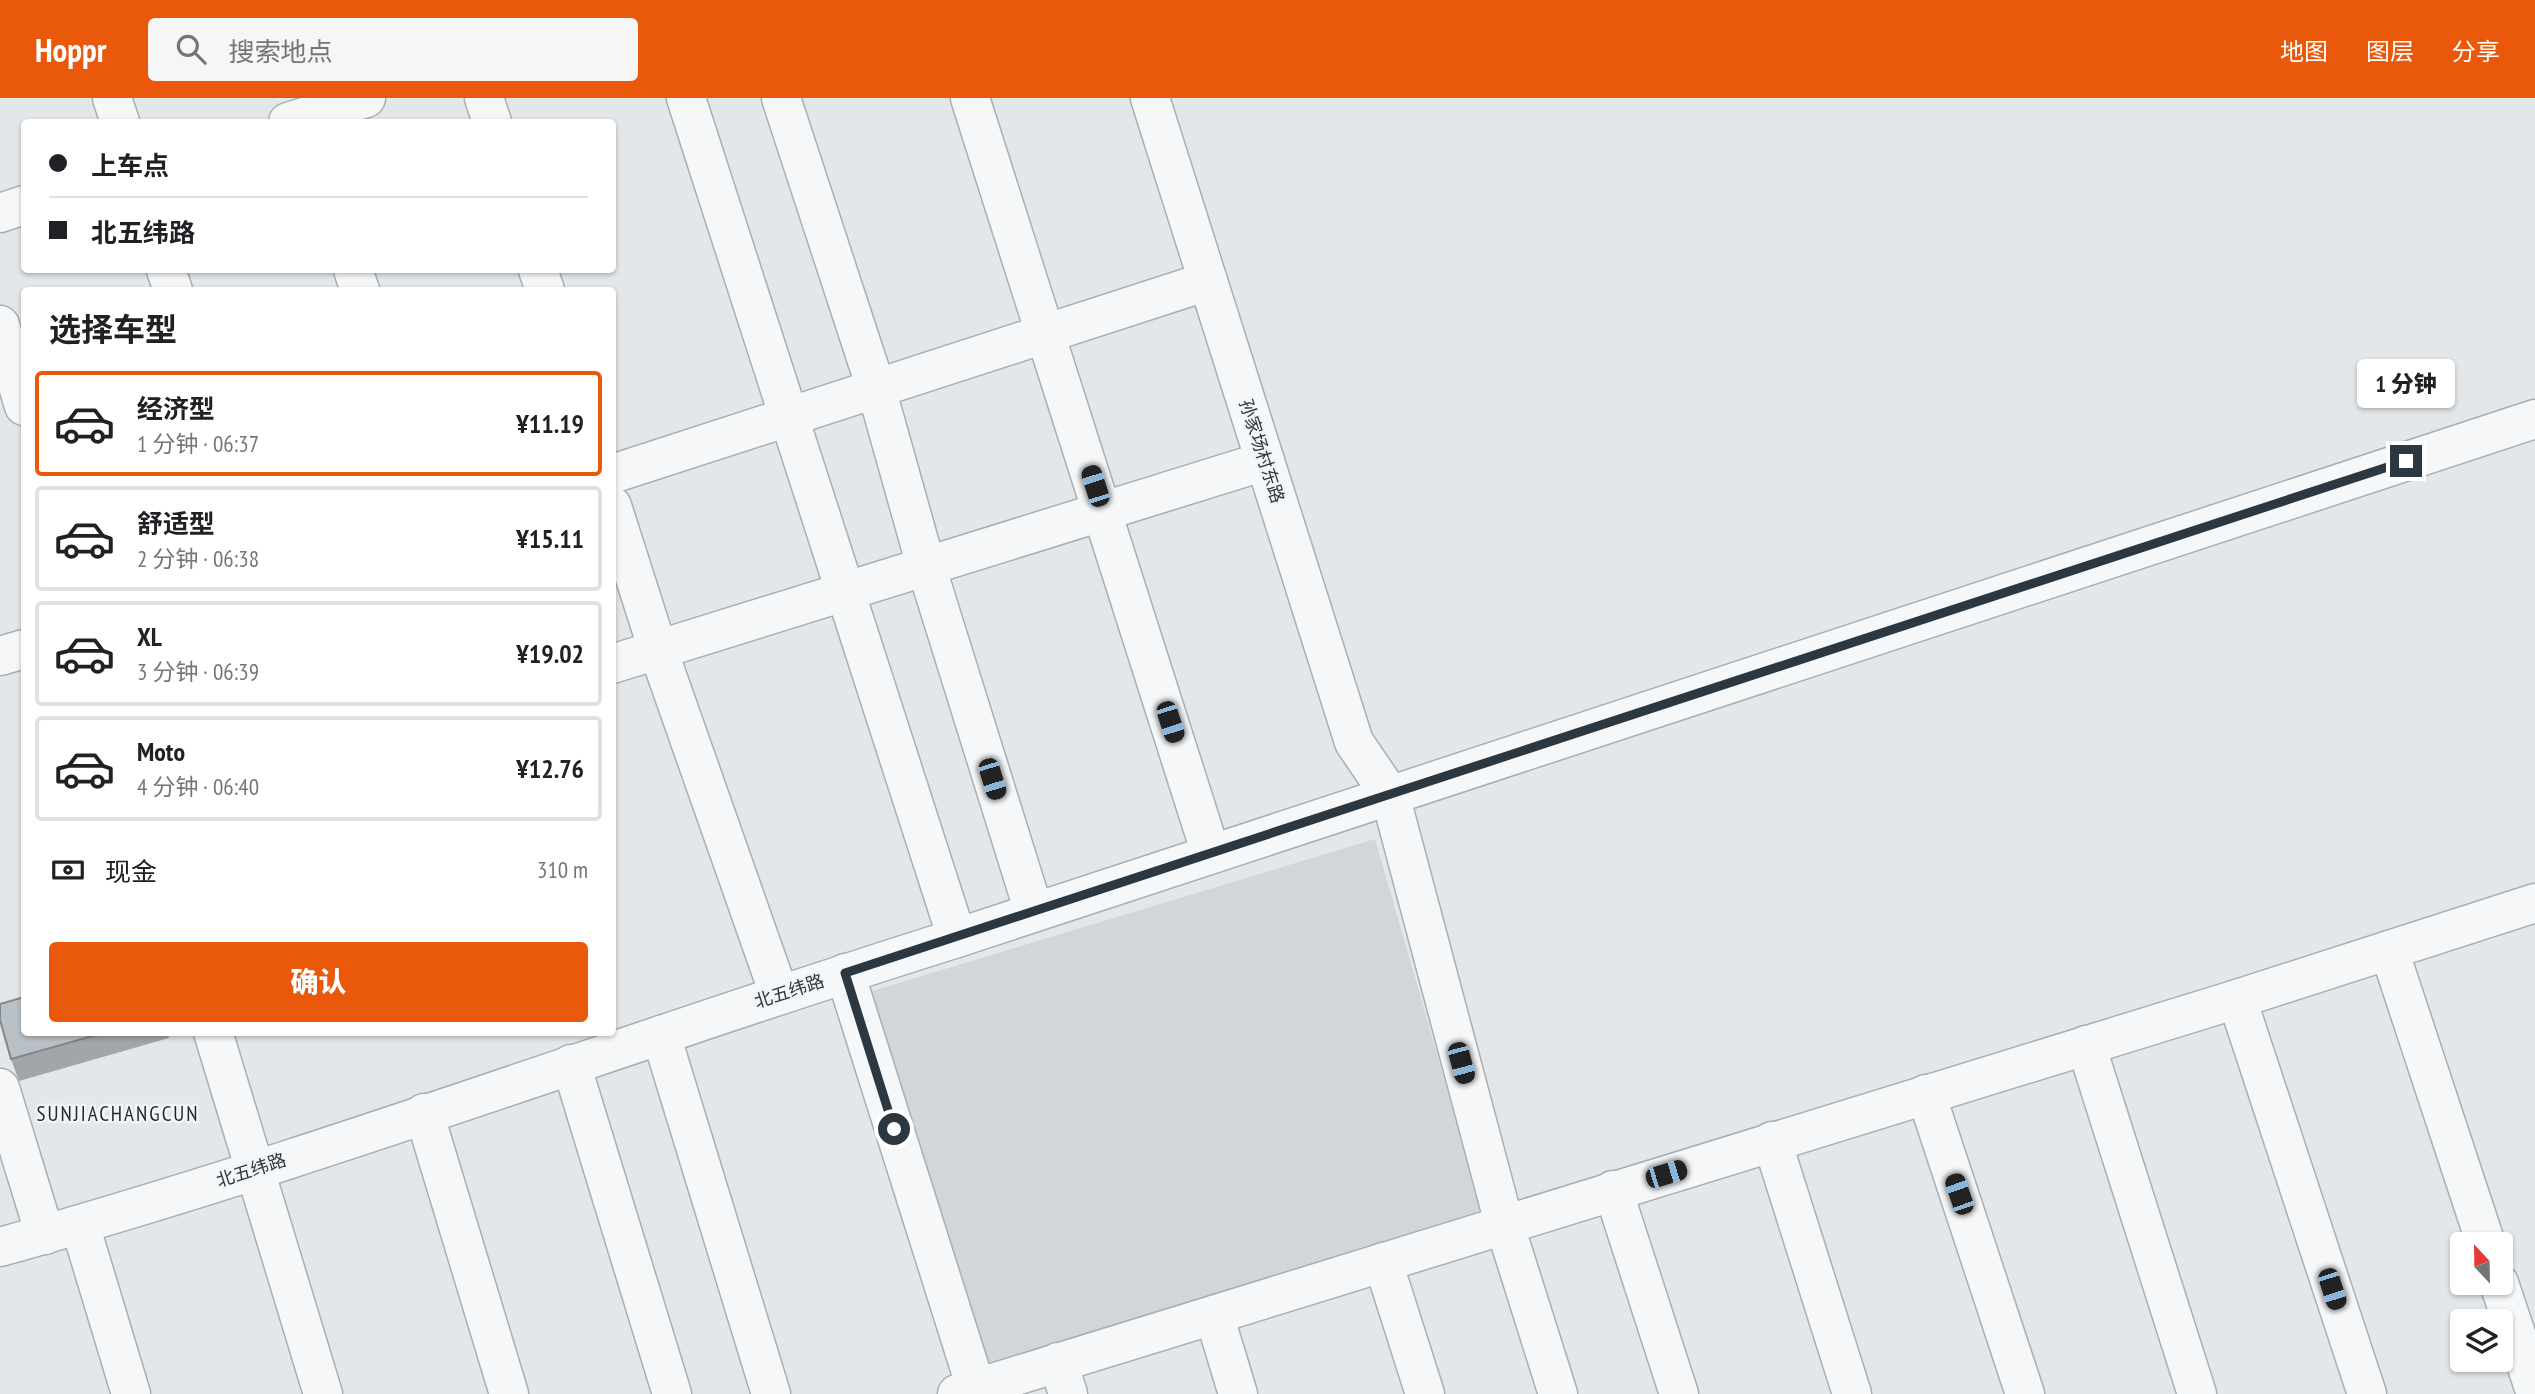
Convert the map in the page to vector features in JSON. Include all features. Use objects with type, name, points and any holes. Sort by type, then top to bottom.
[{"type":"street","points":[[112,98],[119,119]]},
{"type":"street","points":[[292,117],[366,98]]},
{"type":"street","points":[[484,98],[491,119]]},
{"type":"street","points":[[686,98],[957,938]]},
{"type":"street","points":[[781,98],[876,388],[926,566],[1034,912]]},
{"type":"street","points":[[971,98],[1211,854]]},
{"type":"street","name":"孙家场村东路","points":[[1150,98],[1354,742],[1390,795],[1504,1223],[1558,1394]]},
{"type":"street","points":[[0,213],[21,206]]},
{"type":"street","points":[[616,473],[1208,281]]},
{"type":"street","points":[[0,325],[21,396]]},
{"type":"street","name":"北五纬路","points":[[0,1247],[254,1169],[571,1064],[609,1042],[661,1035],[779,994],[957,938],[2535,419]]},
{"type":"street","points":[[616,663],[1265,461]]},
{"type":"street","points":[[616,519],[658,650],[779,994]]},
{"type":"street","points":[[0,656],[21,650]]},
{"type":"street","points":[[845,973],[967,1391],[1063,1378],[1214,1315],[1504,1223],[2237,999],[2535,903]]},
{"type":"street","points":[[2389,950],[2482,1232]]},
{"type":"street","points":[[2237,999],[2367,1394]]},
{"type":"street","points":[[661,1035],[771,1394]]},
{"type":"street","points":[[214,1036],[323,1394]]},
{"type":"street","points":[[2087,1045],[2197,1394]]},
{"type":"street","points":[[571,1064],[672,1394]]},
{"type":"street","points":[[0,1088],[131,1394]]},
{"type":"street","points":[[1926,1094],[2025,1394]]},
{"type":"street","points":[[424,1113],[509,1394]]},
{"type":"street","points":[[1772,1141],[1852,1394]]},
{"type":"street","points":[[1613,1190],[1679,1394]]},
{"type":"street","points":[[1383,1262],[1425,1394]]},
{"type":"street","points":[[2503,1295],[2535,1391]]},
{"type":"street","points":[[1214,1315],[1238,1394]]},
{"type":"shaded area","points":[[1375,839],[1485,1220],[991,1374],[869,992]]},
{"type":"building","points":[[21,998],[21,1036],[93,1036],[11,1059],[0,1020],[0,1004]]},
{"type":"district","name":"SUNJIACHANGCUN","points":[[118,1113]]},
{"type":"route","points":[[894,1129],[845,973],[2406,461]]}]
